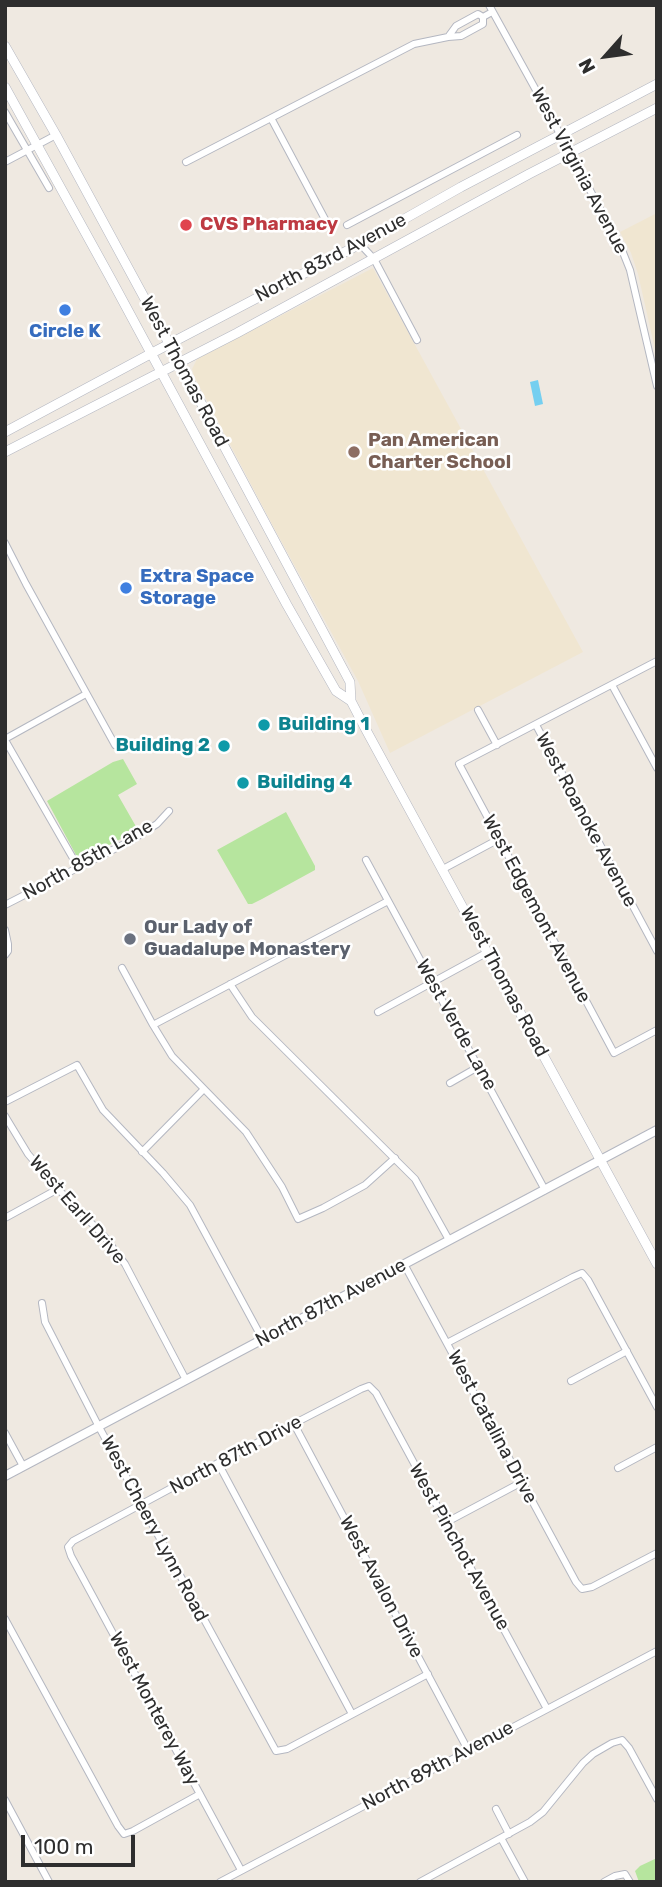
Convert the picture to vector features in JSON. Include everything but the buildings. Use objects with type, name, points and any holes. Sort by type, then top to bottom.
[{"type":"main road","name":"West Thomas Road","points":[[5,46],[56,135],[273,537],[350,682],[351,701],[657,1264]]},
{"type":"main road","name":"North 83rd Avenue","points":[[5,432],[657,84]]},
{"type":"main road","name":"West Thomas Road","points":[[5,87],[336,691],[351,701]]},
{"type":"main road","name":"North 83rd Avenue","points":[[5,452],[657,108]]},
{"type":"main road","points":[[256,546],[273,537]]},
{"type":"street","points":[[186,162],[414,44],[461,36],[483,24],[483,17],[490,9]]},
{"type":"street","name":"West Virginia Avenue","points":[[490,9],[561,134],[622,250],[630,270],[657,386]]},
{"type":"street","points":[[448,37],[456,26],[478,14],[483,17]]},
{"type":"street","points":[[5,112],[48,188]]},
{"type":"street","points":[[271,118],[327,223]]},
{"type":"street","points":[[5,162],[56,135]]},
{"type":"street","points":[[347,225],[517,135]]},
{"type":"street","points":[[360,244],[374,259],[417,340]]},
{"type":"street","points":[[5,543],[115,746]]},
{"type":"street","points":[[478,710],[497,746],[657,661]]},
{"type":"street","points":[[612,685],[657,768]]},
{"type":"street","points":[[78,867],[5,739],[86,694]]},
{"type":"street","name":"West Roanoke Avenue","points":[[536,725],[657,951]]},
{"type":"street","name":"West Edgemont Avenue","points":[[497,746],[459,764],[614,1053],[657,1030]]},
{"type":"street","name":"North 85th Lane","points":[[5,905],[130,841],[157,824],[169,811]]},
{"type":"street","points":[[443,869],[499,839]]},
{"type":"street","name":"West Verde Lane","points":[[366,860],[545,1190]]},
{"type":"street","points":[[153,1025],[388,901]]},
{"type":"street","points":[[5,929],[7,953]]},
{"type":"street","points":[[377,1012],[488,953]]},
{"type":"street","points":[[122,968],[172,1056],[246,1132],[282,1187],[299,1219],[365,1185],[396,1158]]},
{"type":"street","points":[[230,984],[252,1017],[396,1158],[420,1187],[449,1240]]},
{"type":"street","points":[[5,1102],[77,1065],[103,1110],[190,1205],[262,1340]]},
{"type":"street","points":[[450,1083],[478,1067]]},
{"type":"street","points":[[142,1152],[204,1090]]},
{"type":"street","name":"West Earll Drive","points":[[5,1116],[28,1154],[104,1236],[125,1264],[186,1380]]},
{"type":"street","name":"North 87th Avenue","points":[[5,1476],[657,1130]]},
{"type":"street","points":[[5,1218],[58,1189]]},
{"type":"street","name":"West Catalina Drive","points":[[404,1264],[582,1589],[592,1587],[657,1553]]},
{"type":"street","points":[[447,1343],[582,1273],[657,1407]]},
{"type":"street","name":"West Cheery Lynn Road","points":[[42,1303],[45,1322],[99,1427],[276,1751],[287,1749],[352,1714]]},
{"type":"street","points":[[571,1381],[627,1351]]},
{"type":"street","name":"North 87th Drive","points":[[68,1547],[73,1541],[218,1463],[369,1386]]},
{"type":"street","name":"West Pinchot Avenue","points":[[369,1386],[376,1393],[547,1709]]},
{"type":"street","name":"West Avalon Drive","points":[[294,1424],[468,1750]]},
{"type":"street","points":[[5,1433],[23,1466]]},
{"type":"street","points":[[618,1468],[657,1447]]},
{"type":"street","points":[[218,1463],[352,1714],[428,1674]]},
{"type":"street","points":[[445,1523],[522,1482]]},
{"type":"street","name":"West Monterey Way","points":[[68,1547],[241,1870]]},
{"type":"street","points":[[5,1619],[124,1834],[200,1794]]},
{"type":"street","name":"North 89th Avenue","points":[[220,1882],[657,1650]]},
{"type":"street","points":[[420,1882],[537,1817],[593,1754],[612,1743],[622,1740],[629,1748],[657,1798]]},
{"type":"street","points":[[5,1800],[49,1882]]},
{"type":"street","points":[[496,1809],[509,1834]]},
{"type":"street","points":[[501,1838],[525,1882]]},
{"type":"street","points":[[604,1882],[625,1874],[630,1882]]},
{"type":"shaded area","points":[[657,213],[657,358],[638,274],[620,232]]},
{"type":"shaded area","name":"Pan American Charter School","points":[[373,268],[583,652],[390,753],[358,681],[274,528],[192,369],[197,359]]},
{"type":"green space","points":[[123,759],[137,784],[118,795],[138,830],[80,858],[47,801],[113,762]]},
{"type":"green space","points":[[286,812],[315,870],[248,904],[217,850]]},
{"type":"green space","points":[[657,1858],[657,1882],[639,1882],[635,1871]]},
{"type":"water","points":[[538,380],[543,404],[535,406],[530,382]]},
{"type":"place","name":"CVS Pharmacy","points":[[186,225]]},
{"type":"place","name":"Circle K","points":[[65,310]]},
{"type":"place","name":"Pan American Charter School","points":[[354,452]]},
{"type":"place","name":"Extra Space Storage","points":[[126,588]]},
{"type":"place","name":"Building 1","points":[[264,725]]},
{"type":"place","name":"Building 2","points":[[224,746]]},
{"type":"place","name":"Building 4","points":[[243,783]]},
{"type":"place","name":"Our Lady of Guadalupe Monastery","points":[[130,939]]}]
